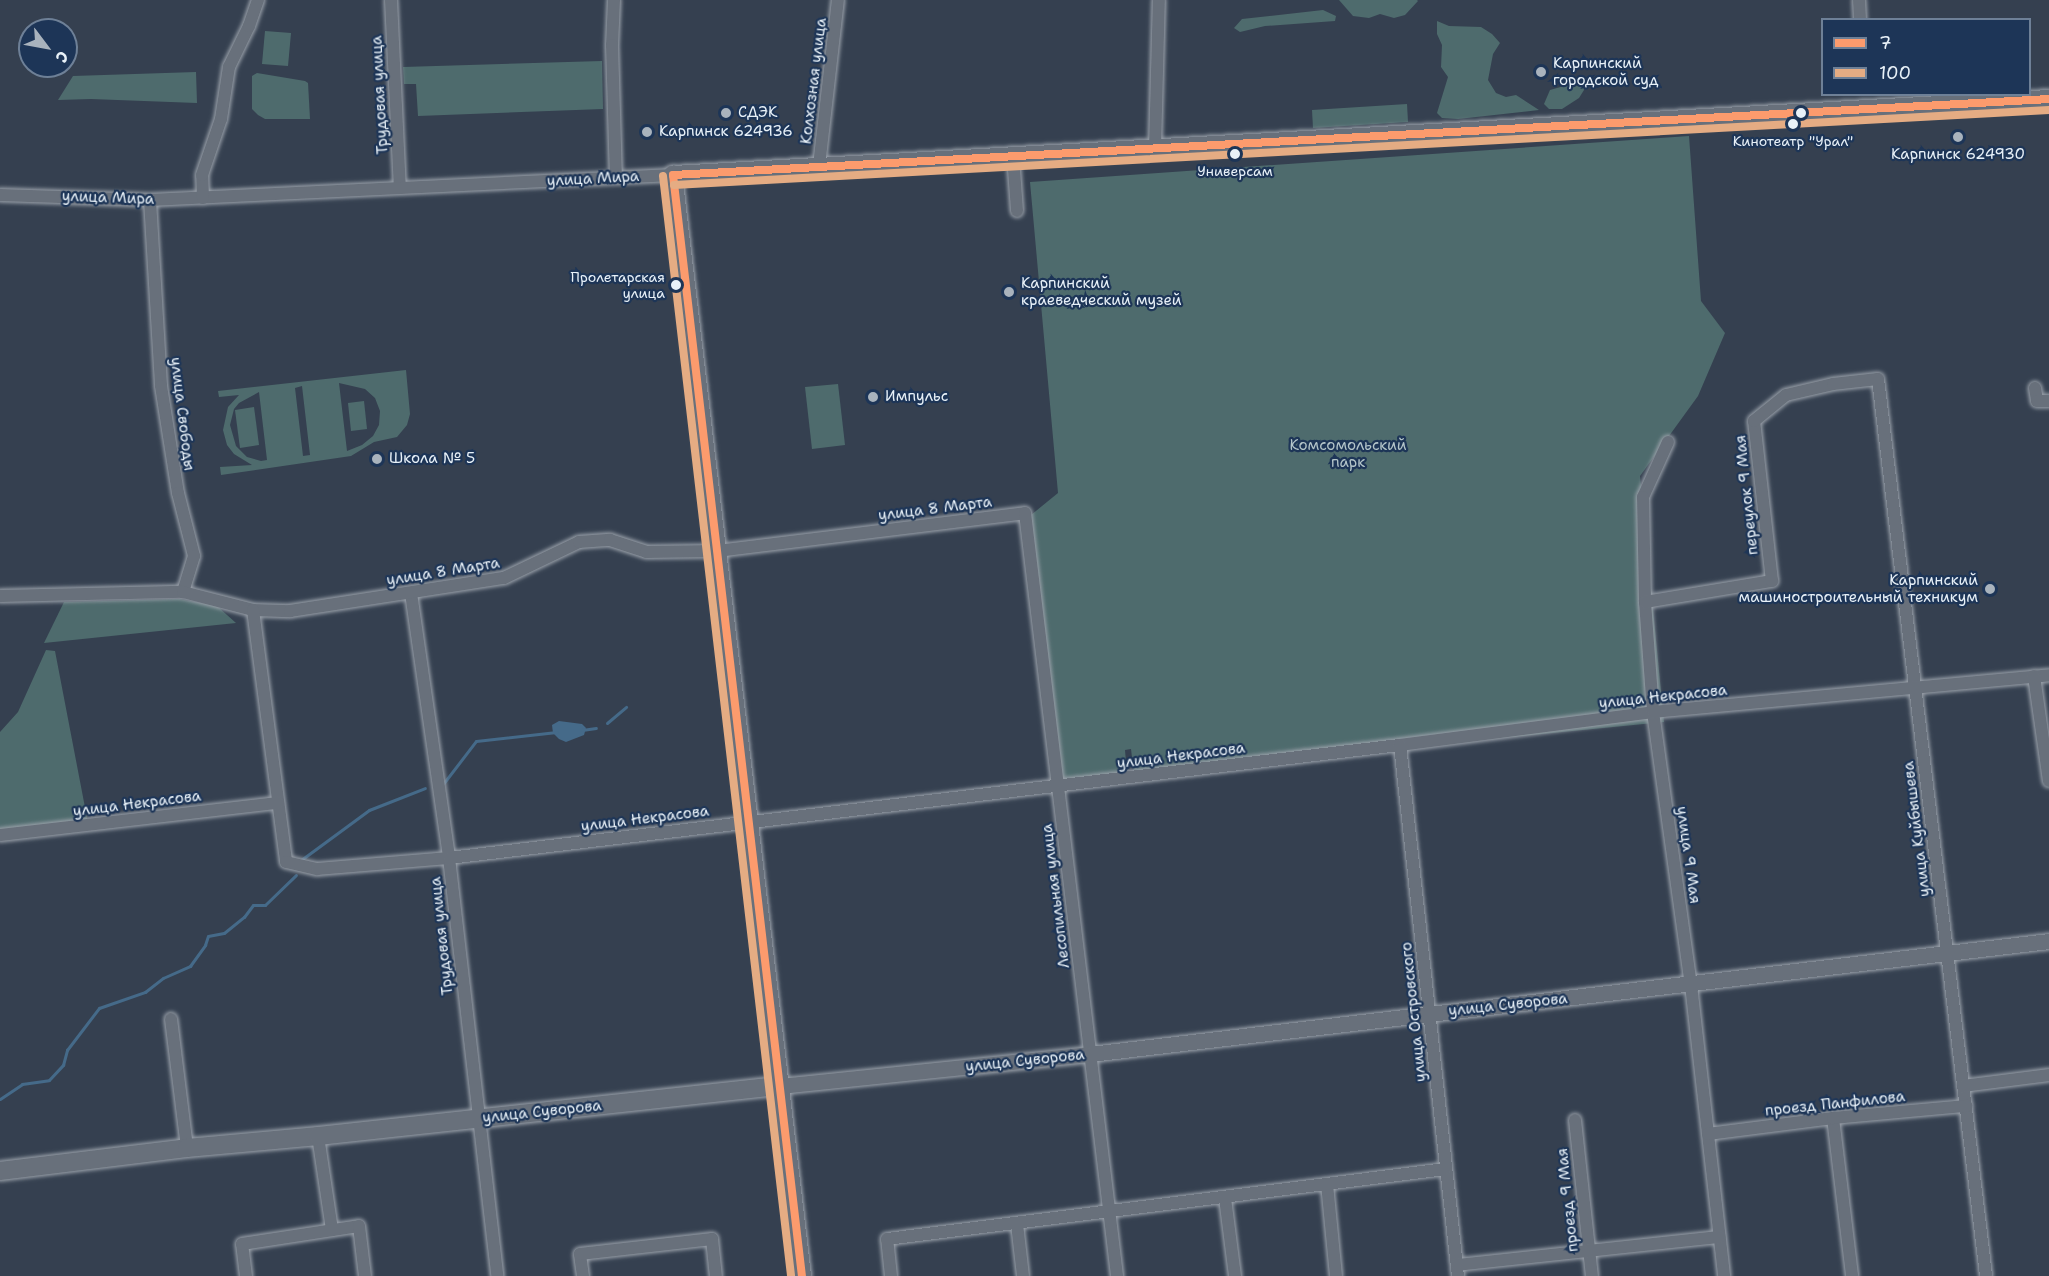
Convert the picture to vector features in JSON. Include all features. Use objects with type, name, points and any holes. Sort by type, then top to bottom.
[{"type":"main road","name":"улица Мира","points":[[673,175],[1155,148],[1865,102],[2049,99]]},
{"type":"main road","points":[[673,175],[802,1276]]},
{"type":"main road","name":"улица Суворова","points":[[0,1171],[187,1148],[780,1086]]},
{"type":"street","points":[[203,198],[202,175],[221,119],[229,67],[249,26],[258,0]]},
{"type":"street","name":"Трудовая улица","points":[[391,0],[400,188]]},
{"type":"street","points":[[614,0],[612,45],[616,177]]},
{"type":"street","name":"Колхозная улица","points":[[819,166],[838,0]]},
{"type":"street","points":[[1155,148],[1159,0]]},
{"type":"street","points":[[1859,0],[1860,18]]},
{"type":"street","points":[[1013,156],[1017,211]]},
{"type":"street","name":"улица Мира","points":[[0,195],[150,200],[673,175]]},
{"type":"street","name":"улица Свободы","points":[[150,200],[161,386],[178,493],[194,556],[183,592]]},
{"type":"street","name":"переулок 9 Мая","points":[[1645,602],[1772,581],[1754,421],[1786,395],[1833,384],[1878,379]]},
{"type":"street","name":"улица Куйбышева","points":[[1878,379],[1986,1276]]},
{"type":"street","points":[[2035,388],[2037,401],[2049,401]]},
{"type":"street","name":"улица 9 Мая","points":[[1668,442],[1642,497],[1645,602],[1653,712],[1691,985],[1724,1276]]},
{"type":"street","name":"улица 8 Марта","points":[[0,596],[183,592],[253,610],[290,611],[504,578],[579,542],[610,540],[646,552],[717,551],[1025,513]]},
{"type":"street","name":"Лесопильная улица","points":[[1025,513],[1117,1276]]},
{"type":"street","name":"Трудовая улица","points":[[411,593],[449,858],[497,1276]]},
{"type":"street","points":[[253,610],[278,803]]},
{"type":"street","name":"улица Некрасова","points":[[0,835],[278,803],[286,862],[317,869],[449,858],[1400,745],[1653,712],[2049,675]]},
{"type":"street","points":[[2034,676],[2049,781]]},
{"type":"street","name":"улица Островского","points":[[1400,745],[1458,1270]]},
{"type":"street","name":"улица Суворова","points":[[780,1086],[1090,1054],[1691,985],[2049,941]]},
{"type":"street","points":[[171,1019],[187,1148]]},
{"type":"street","points":[[1963,1086],[2049,1075]]},
{"type":"street","name":"проезд Панфилова","points":[[1708,1134],[1833,1118],[1966,1106]]},
{"type":"street","points":[[1833,1118],[1852,1276]]},
{"type":"street","name":"проезд 9 Мая","points":[[1575,1120],[1592,1276]]},
{"type":"street","points":[[318,1136],[332,1230]]},
{"type":"street","points":[[891,1276],[887,1239],[1446,1169]]},
{"type":"street","points":[[1327,1184],[1336,1276]]},
{"type":"street","points":[[1225,1197],[1235,1276]]},
{"type":"street","points":[[1017,1224],[1023,1276]]},
{"type":"street","points":[[246,1276],[242,1244],[358,1226],[365,1276]]},
{"type":"street","points":[[1458,1270],[1589,1250],[1720,1237]]},
{"type":"street","points":[[583,1276],[580,1254],[712,1239],[716,1276]]},
{"type":"green space","points":[[1339,0],[1418,1],[1405,15],[1394,18],[1380,14],[1369,18],[1353,16]]},
{"type":"green space","points":[[1323,10],[1336,16],[1335,21],[1265,26],[1240,32],[1234,28],[1242,19]]},
{"type":"green space","points":[[1437,21],[1449,26],[1481,27],[1492,34],[1500,43],[1493,54],[1488,80],[1496,93],[1506,97],[1516,95],[1539,110],[1458,119],[1442,118],[1437,113],[1448,77],[1441,67],[1442,45],[1437,34]]},
{"type":"green space","points":[[265,31],[291,33],[288,66],[262,64]]},
{"type":"green space","points":[[602,61],[603,109],[418,116],[416,84],[404,84],[403,67]]},
{"type":"green space","points":[[196,72],[197,103],[58,100],[72,78],[78,78],[78,76]]},
{"type":"green space","points":[[257,73],[308,83],[310,119],[265,119],[258,115],[252,109],[252,76]]},
{"type":"green space","points":[[1583,85],[1584,90],[1579,98],[1562,109],[1549,109],[1544,104],[1550,90],[1564,86]]},
{"type":"green space","points":[[1407,104],[1408,122],[1313,128],[1312,110]]},
{"type":"green space","name":"Комсомольский парк","points":[[1689,136],[1701,301],[1725,333],[1698,396],[1640,476],[1664,722],[1134,774],[1131,749],[1125,750],[1127,773],[1058,780],[1031,515],[1058,493],[1030,182]]},
{"type":"green space","points":[[406,370],[410,414],[407,425],[397,437],[374,442],[351,456],[221,475],[220,467],[252,465],[234,454],[227,445],[223,430],[228,407],[239,395],[219,397],[218,391]],"holes":[[[339,383],[365,389],[375,398],[380,411],[379,425],[373,436],[362,445],[347,451]],[[302,386],[310,455],[303,456],[295,388]],[[259,392],[267,460],[261,461],[247,457],[236,446],[230,425],[234,409],[239,403]]]},
{"type":"green space","points":[[838,384],[845,445],[812,449],[805,387]]},
{"type":"green space","points":[[364,401],[367,429],[351,431],[348,403]]},
{"type":"green space","points":[[254,407],[259,445],[240,448],[235,410]]},
{"type":"green space","points":[[179,599],[217,606],[236,623],[44,643],[64,602]]},
{"type":"green space","points":[[46,650],[55,651],[88,823],[0,830],[0,732],[18,712]]},
{"type":"water","points":[[559,721],[582,724],[586,728],[584,735],[566,742],[559,739],[553,733],[552,725]]},
{"type":"waterway","points":[[607,723],[626,707]]},
{"type":"waterway","points":[[582,730],[596,728]]},
{"type":"waterway","points":[[443,784],[476,741],[557,732]]},
{"type":"waterway","points":[[301,860],[369,810],[425,788]]},
{"type":"waterway","points":[[0,1099],[22,1084],[49,1080],[63,1065],[67,1050],[99,1008],[145,992],[163,978],[190,966],[205,945],[208,936],[224,933],[244,917],[253,905],[265,905],[296,875]]},
{"type":"transit line","name":"7","points":[[673,175],[2049,99]]},
{"type":"transit line","name":"100","points":[[674,185],[2049,110]]},
{"type":"transit line","name":"7","points":[[673,175],[802,1276]]},
{"type":"transit line","name":"100","points":[[663,176],[791,1276]]},
{"type":"place","name":"Карпинский городской суд","points":[[1541,72]]},
{"type":"place","name":"СДЭК","points":[[726,113]]},
{"type":"place","name":"Кинотеатр \"Урал\"","points":[[1793,124]]},
{"type":"place","name":"Карпинск 624936","points":[[647,132]]},
{"type":"place","name":"Карпинск 624930","points":[[1958,137]]},
{"type":"place","name":"Универсам","points":[[1235,154]]},
{"type":"place","name":"Пролетарская улица","points":[[676,285]]},
{"type":"place","name":"Карпинский краеведческий музей","points":[[1009,292]]},
{"type":"place","name":"Импульс","points":[[873,397]]},
{"type":"place","name":"Школа № 5","points":[[377,459]]},
{"type":"place","name":"Карпинский машиностроительный техникум","points":[[1990,589]]}]
